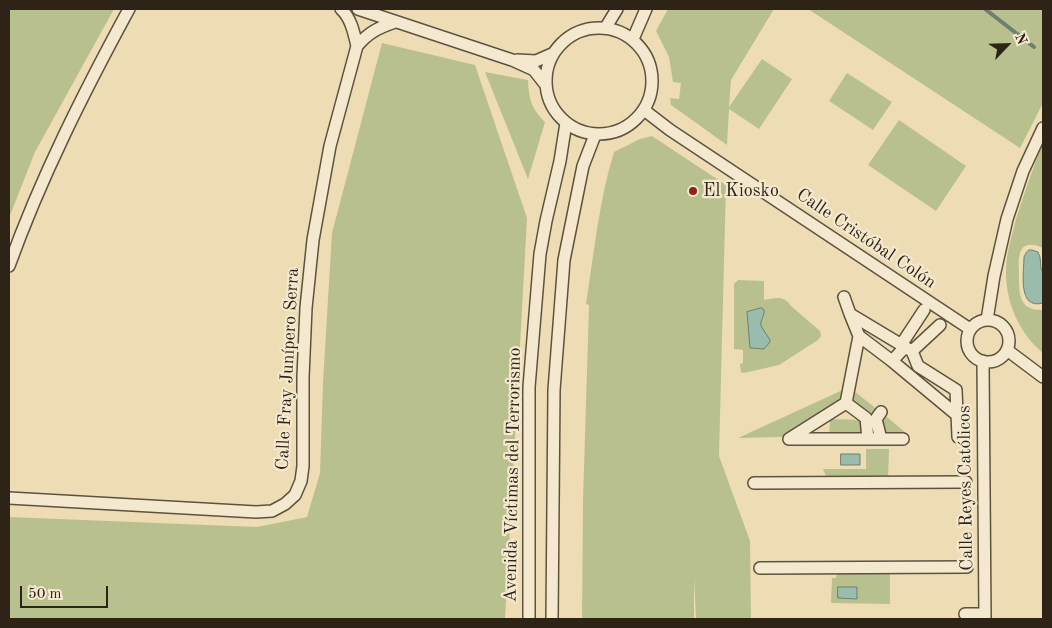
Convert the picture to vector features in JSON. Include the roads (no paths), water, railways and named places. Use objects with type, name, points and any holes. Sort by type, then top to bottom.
[{"type":"street","points":[[9,266],[23,226],[60,143],[129,9]]},
{"type":"street","points":[[341,9],[345,12],[353,30],[357,46]]},
{"type":"street","points":[[358,9],[512,60],[534,70],[545,84]]},
{"type":"street","points":[[606,27],[617,9]]},
{"type":"street","points":[[633,39],[646,9]]},
{"type":"street","points":[[357,46],[366,36],[378,28],[395,22]]},
{"type":"street","points":[[606,27],[620,31],[633,39],[643,50],[650,65],[653,80],[651,96],[644,110],[635,121],[623,129],[610,134],[580,131],[566,123],[548,99],[545,84],[552,54],[562,42],[575,32],[590,28],[606,27]]},
{"type":"street","name":"Calle Fray Junípero Serra","points":[[9,498],[256,512],[272,511],[285,504],[295,495],[301,481],[303,466],[303,377],[306,308],[312,240],[330,146],[357,46]]},
{"type":"street","points":[[512,60],[536,61],[552,54]]},
{"type":"street","name":"Calle Cristóbal Colón","points":[[644,110],[670,130],[970,329]]},
{"type":"street","name":"Avenida Víctimas del Terrorismo","points":[[529,619],[529,387],[540,254],[560,161],[566,123]]},
{"type":"street","points":[[988,320],[994,276],[1007,219],[1023,171],[1043,128]]},
{"type":"street","points":[[552,619],[554,390],[564,260],[584,166],[595,134]]},
{"type":"street","points":[[844,298],[859,336],[957,415]]},
{"type":"street","points":[[906,348],[924,310]]},
{"type":"street","points":[[850,314],[906,348],[918,366],[956,390],[958,437]]},
{"type":"street","points":[[988,320],[1000,324],[1008,336],[1009,343],[1003,356],[990,362],[977,359],[968,349],[967,342],[970,329],[981,321],[988,320]]},
{"type":"street","points":[[892,361],[906,348],[940,325]]},
{"type":"street","points":[[859,336],[846,403],[789,439],[903,439]]},
{"type":"street","points":[[1007,350],[1043,376]]},
{"type":"street","name":"Calle Reyes Católicos","points":[[965,614],[985,616],[983,361]]},
{"type":"street","points":[[846,403],[866,418],[868,439]]},
{"type":"street","points":[[881,439],[876,419],[882,412]]},
{"type":"street","points":[[754,483],[966,482]]},
{"type":"street","points":[[760,568],[967,567]]},
{"type":"waterway","points":[[985,9],[1034,47]]},
{"type":"place","name":"El Kiosko","points":[[693,191]]}]
